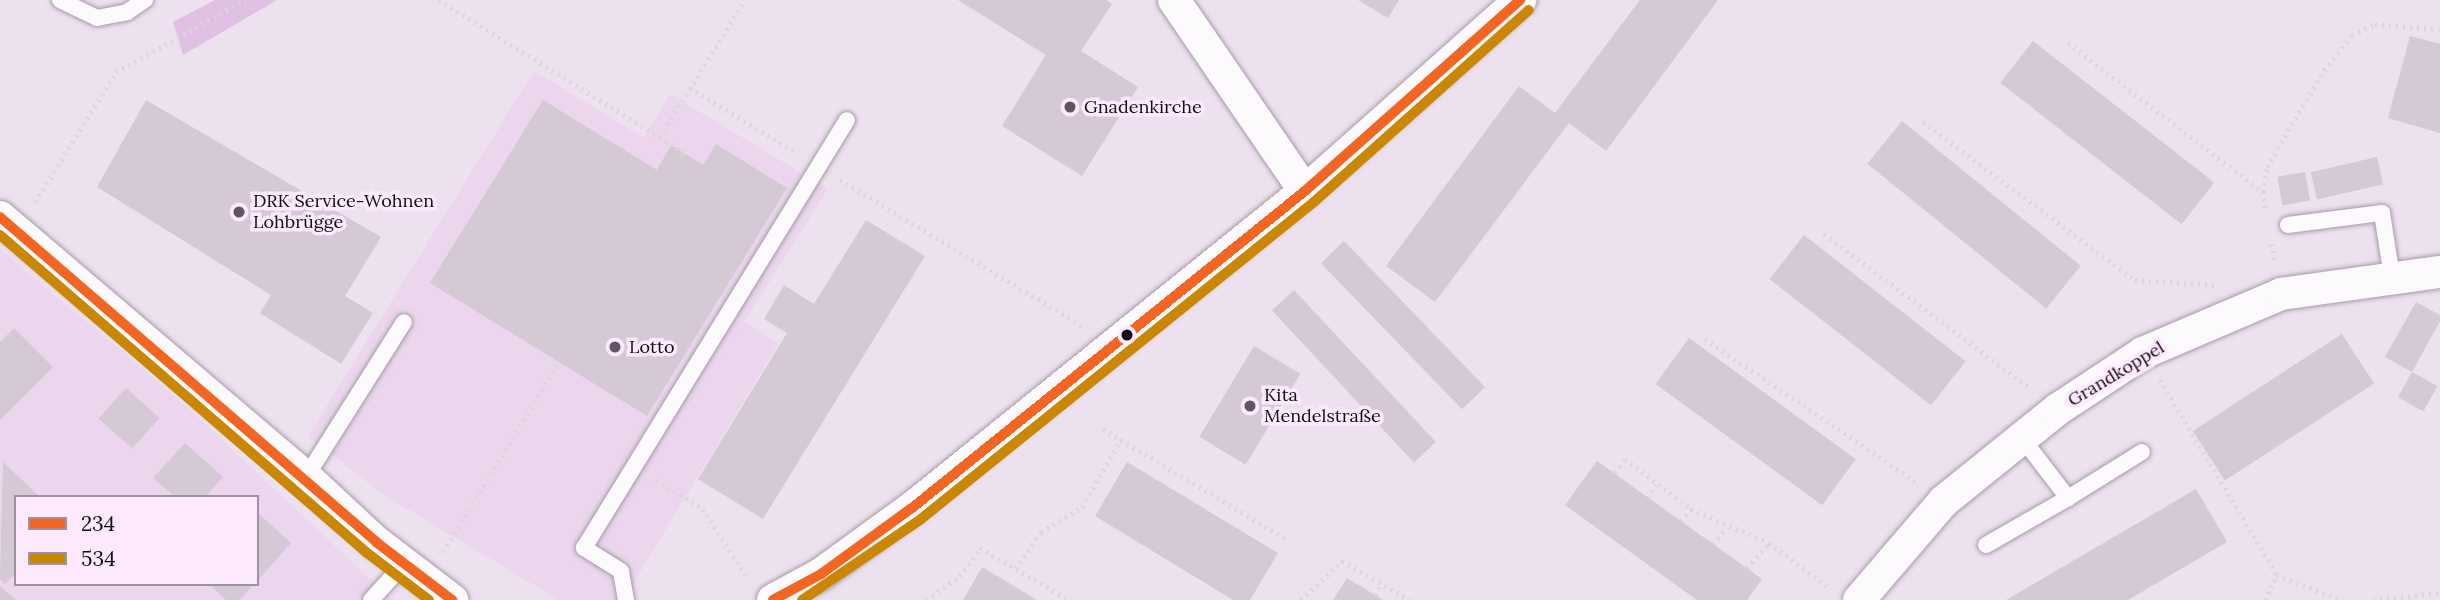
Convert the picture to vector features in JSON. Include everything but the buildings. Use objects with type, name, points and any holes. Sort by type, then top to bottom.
[{"type":"street","points":[[1174,0],[1304,191]]},
{"type":"street","points":[[764,594],[821,574],[912,508],[1304,191],[1520,0]]},
{"type":"street","points":[[9,223],[306,477],[413,574],[452,600]]},
{"type":"street","name":"Grandkoppel","points":[[1849,597],[1944,501],[2058,409],[2143,353],[2272,297],[2392,276],[2440,272]]},
{"type":"lane","points":[[60,0],[97,18],[127,12],[145,0]]},
{"type":"lane","points":[[626,600],[621,571],[584,548],[847,120]]},
{"type":"lane","points":[[2288,225],[2382,213],[2392,276]]},
{"type":"lane","points":[[306,477],[404,321]]},
{"type":"lane","points":[[2022,438],[2068,498]]},
{"type":"lane","points":[[1986,545],[2141,452]]},
{"type":"lane","points":[[372,600],[413,574]]},
{"type":"path","points":[[9,223],[116,72],[245,0]]},
{"type":"path","points":[[439,0],[688,155]]},
{"type":"path","points":[[660,137],[744,0]]},
{"type":"path","points":[[2267,217],[2263,192],[2267,167],[2324,69],[2352,35],[2375,24],[2440,30]]},
{"type":"path","points":[[2068,43],[2263,192]]},
{"type":"path","points":[[690,88],[1113,345]]},
{"type":"path","points":[[1923,122],[2135,279],[2212,284],[2272,297],[2269,229]]},
{"type":"path","points":[[1824,234],[2058,409]]},
{"type":"path","points":[[1705,339],[1944,501]]},
{"type":"path","points":[[2143,353],[2277,575],[2342,600]]},
{"type":"path","points":[[413,574],[559,362]]},
{"type":"path","points":[[1103,429],[1288,540]]},
{"type":"path","points":[[1015,568],[1041,532],[1082,506],[1121,440]]},
{"type":"path","points":[[1615,473],[1625,459],[1691,509],[1727,527],[1769,543],[1849,597]]},
{"type":"path","points":[[634,467],[703,509],[764,594]]},
{"type":"path","points":[[1648,498],[1657,483]]},
{"type":"path","points":[[1681,521],[1691,509]]},
{"type":"path","points":[[1713,544],[1727,527]]},
{"type":"path","points":[[1747,568],[1769,543]]},
{"type":"path","points":[[926,600],[960,576],[980,548],[1069,600]]},
{"type":"path","points":[[1301,600],[1342,561],[1410,600]]},
{"type":"path","points":[[2265,600],[2277,575]]},
{"type":"path","points":[[1375,595],[1382,584]]},
{"type":"path","points":[[2373,600],[2440,593]]},
{"type":"shaded area","points":[[215,0],[277,0],[183,55],[173,22]]},
{"type":"shaded area","points":[[534,71],[644,138],[670,94],[828,189],[744,322],[778,344],[623,600],[559,600],[384,495],[308,436]]},
{"type":"shaded area","points":[[0,249],[186,406],[392,600],[0,600]]},
{"type":"transit line","name":"234","points":[[773,600],[821,574],[912,508],[1305,191],[1520,0]]},
{"type":"transit line","name":"534","points":[[802,600],[921,519],[1314,202],[1529,10]]},
{"type":"transit line","name":"234","points":[[0,217],[376,542],[452,600]]},
{"type":"transit line","name":"534","points":[[0,235],[366,552],[429,600]]},
{"type":"place","name":"Gnadenkirche","points":[[1070,107]]},
{"type":"place","name":"DRK Service-Wohnen Lohbrügge","points":[[239,212]]},
{"type":"place","name":"Lotto","points":[[615,347]]},
{"type":"place","name":"Kita Mendelstraße","points":[[1250,406]]}]
